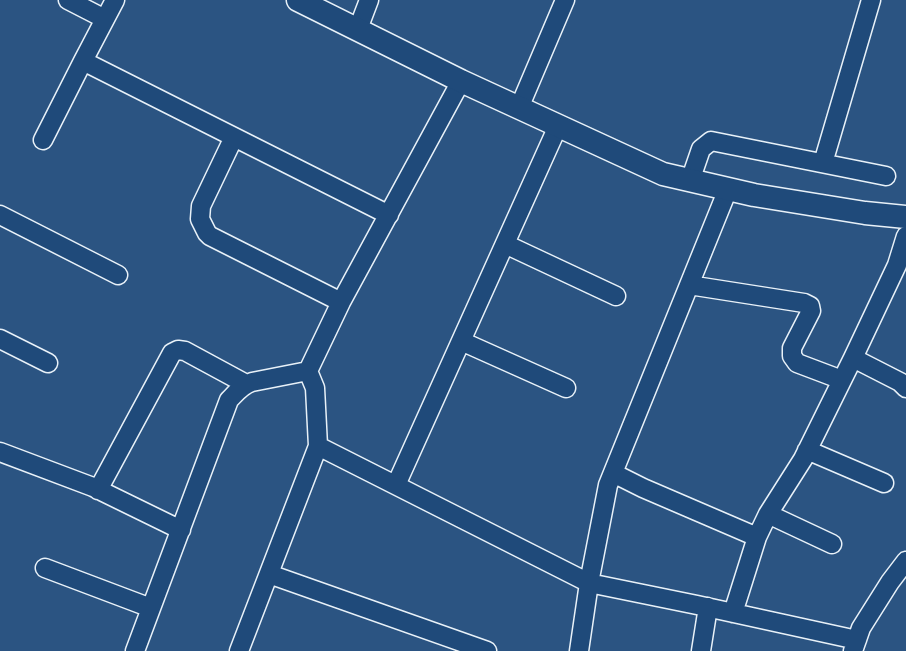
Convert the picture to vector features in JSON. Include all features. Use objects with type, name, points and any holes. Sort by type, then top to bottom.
[{"type":"highway","points":[[298,0],[461,81],[663,174],[754,196],[866,213],[906,217]]},
{"type":"street","points":[[68,0],[105,19]]},
{"type":"street","points":[[43,140],[115,0]]},
{"type":"street","points":[[358,30],[369,0]]},
{"type":"street","points":[[519,108],[565,0]]},
{"type":"street","points":[[823,163],[871,0]]},
{"type":"street","points":[[83,61],[389,215]]},
{"type":"street","points":[[239,651],[318,446],[315,388],[308,371],[341,302],[461,81]]},
{"type":"street","points":[[396,486],[558,126]]},
{"type":"street","points":[[234,136],[201,206],[200,219],[207,233],[210,236],[341,302]]},
{"type":"street","points":[[690,181],[701,149],[711,141],[886,176]]},
{"type":"street","points":[[579,651],[589,583],[608,485],[728,189]]},
{"type":"street","points":[[0,215],[118,276]]},
{"type":"street","points":[[733,613],[757,538],[768,514],[803,458],[853,358],[896,265],[906,236]]},
{"type":"street","points":[[505,244],[616,296]]},
{"type":"street","points":[[689,285],[810,306],[811,311],[792,348],[792,356],[797,363],[842,380]]},
{"type":"street","points":[[0,338],[48,363]]},
{"type":"street","points":[[461,341],[566,388]]},
{"type":"street","points":[[96,488],[172,353],[178,350],[186,351],[246,384]]},
{"type":"street","points":[[853,358],[900,382],[906,388]]},
{"type":"street","points":[[135,651],[229,400],[246,384],[308,371]]},
{"type":"street","points":[[318,446],[589,583],[708,607],[855,646],[861,628],[890,582],[906,561]]},
{"type":"street","points":[[807,450],[884,483]]},
{"type":"street","points":[[0,452],[96,488],[181,530]]},
{"type":"street","points":[[613,473],[643,488],[757,538]]},
{"type":"street","points":[[768,514],[832,544]]},
{"type":"street","points":[[45,568],[151,608]]},
{"type":"street","points":[[269,574],[487,651]]},
{"type":"street","points":[[701,651],[708,607]]}]
